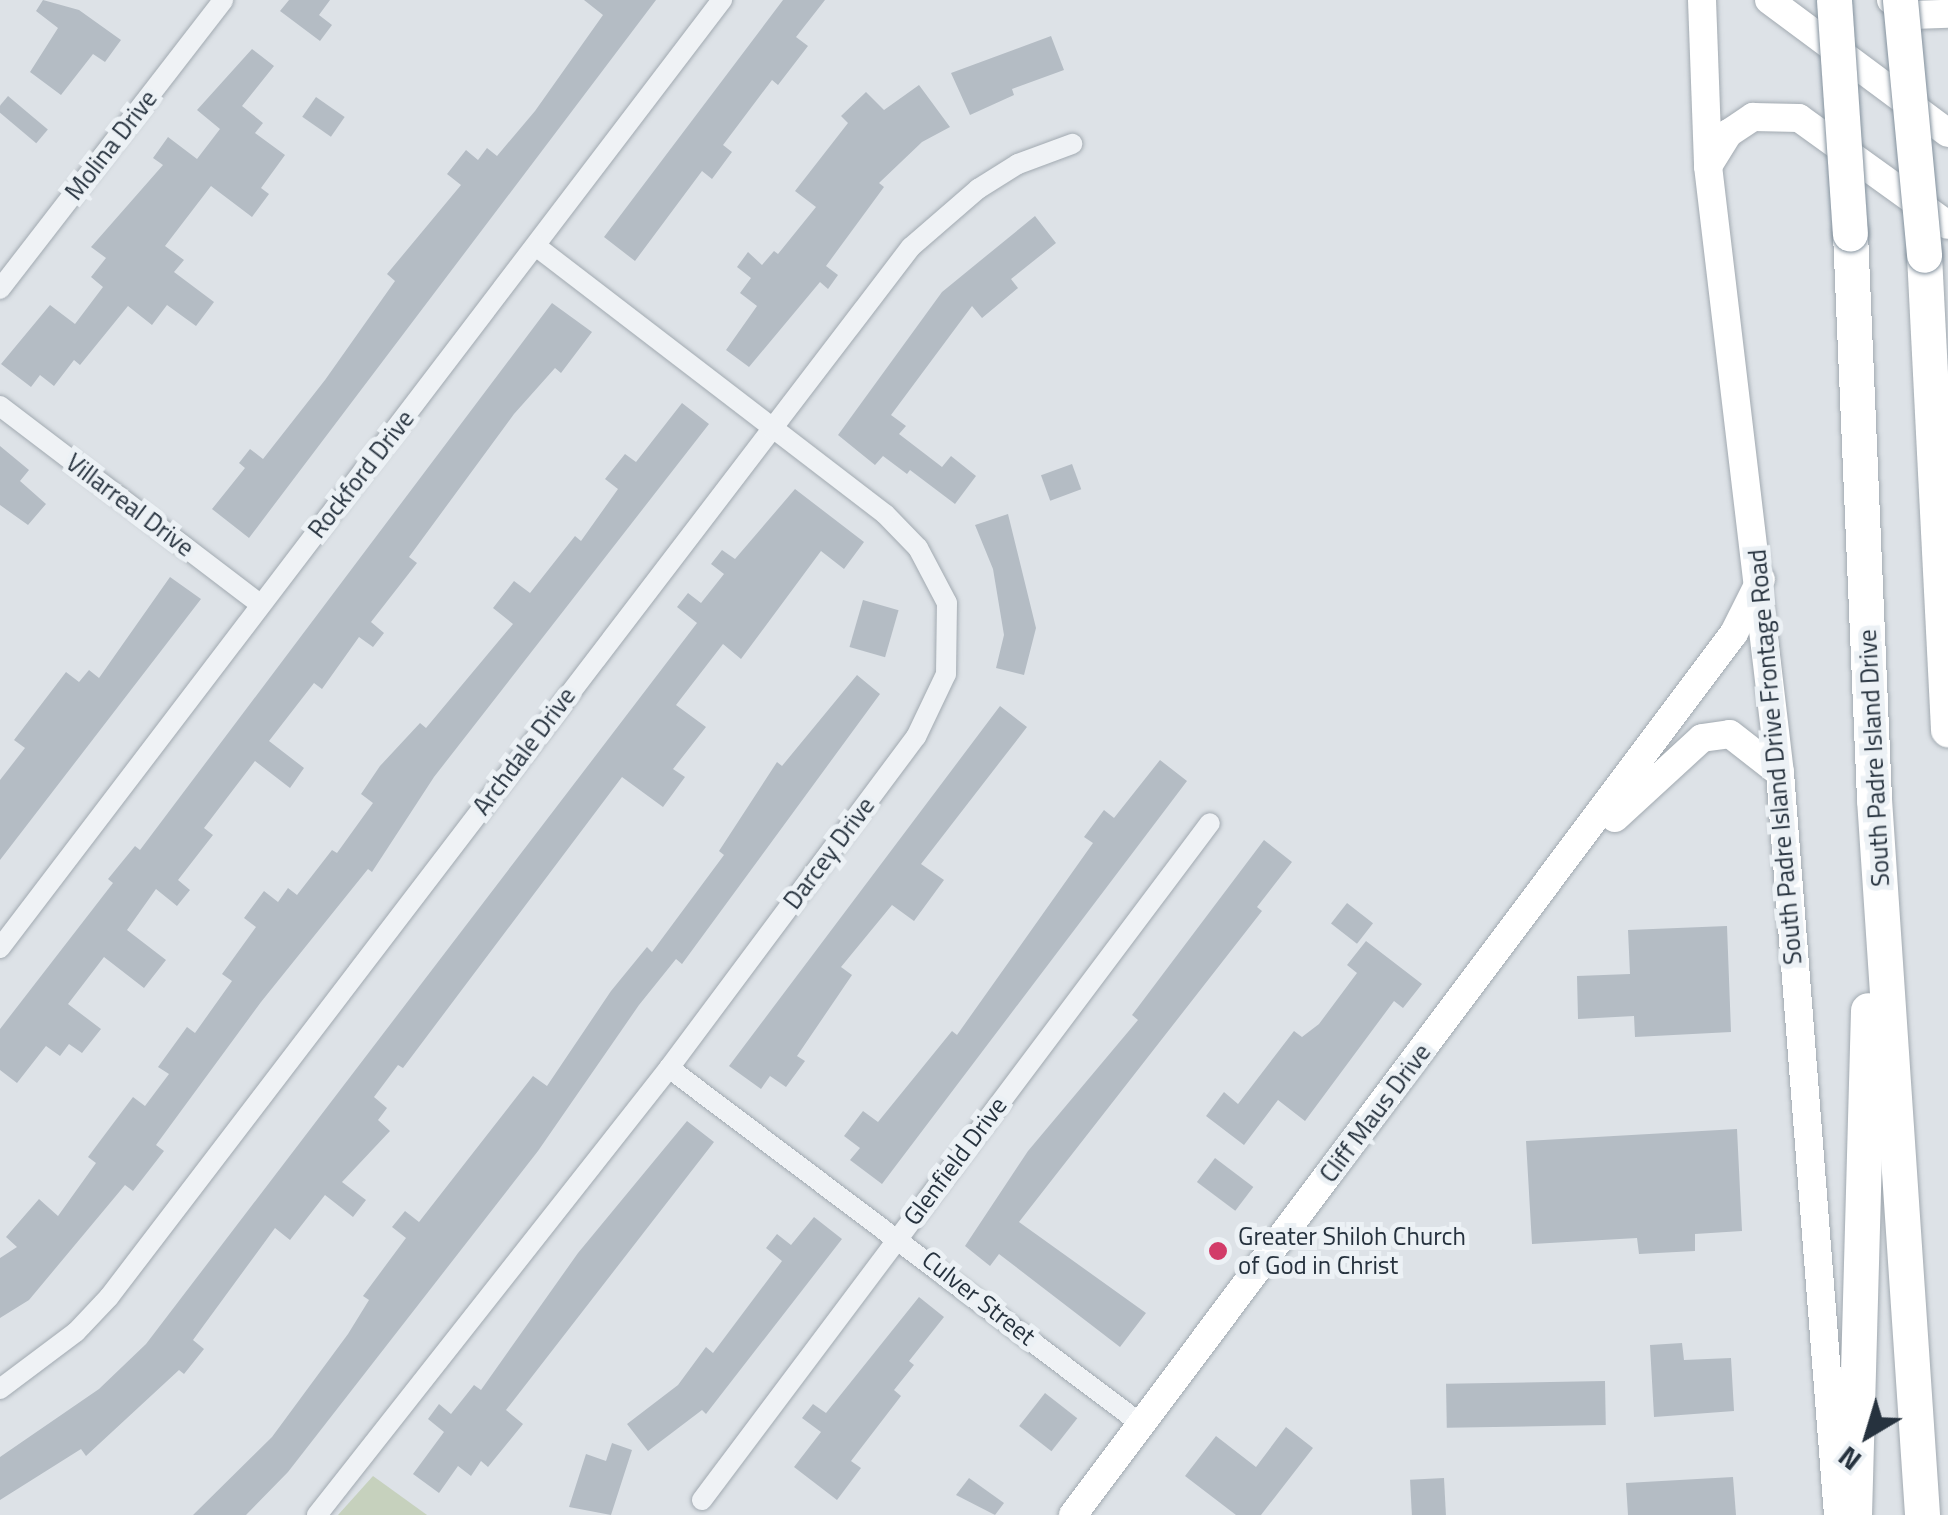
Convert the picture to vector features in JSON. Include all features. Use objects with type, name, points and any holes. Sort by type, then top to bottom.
[{"type":"highway","name":"South Padre Island Drive","points":[[1834,0],[1850,234],[1874,800],[1922,1515]]},
{"type":"highway","points":[[1900,0],[1924,255],[1948,452]]},
{"type":"highway","points":[[1924,255],[1948,729]]},
{"type":"highway","points":[[1854,1515],[1874,800]]},
{"type":"main road","name":"South Padre Island Drive Frontage Road","points":[[1702,0],[1708,166],[1733,410],[1760,579],[1780,773],[1838,1515]]},
{"type":"main road","points":[[1769,0],[1948,133]]},
{"type":"main road","points":[[1892,0],[1913,16],[1948,14]]},
{"type":"main road","points":[[1708,166],[1729,132],[1753,117],[1800,118],[1948,225]]},
{"type":"main road","name":"Cliff Maus Drive","points":[[1072,1515],[1734,633],[1760,579]]},
{"type":"main road","name":"Cliff Maus Drive","points":[[1497,950],[1628,804],[1702,738],[1730,734],[1780,773]]},
{"type":"street","name":"Molina Drive","points":[[0,289],[222,0]]},
{"type":"street","name":"Rockford Drive","points":[[0,948],[722,0]]},
{"type":"street","name":"Archdale Drive","points":[[0,1389],[76,1332],[110,1297],[771,426],[929,229],[1018,164],[1072,144]]},
{"type":"street","name":"Darcey Drive","points":[[317,1515],[669,1068],[916,736],[946,674],[947,603],[918,548],[885,514],[536,246]]},
{"type":"street","name":"Villarreal Drive","points":[[0,406],[260,604]]},
{"type":"street","name":"Glenfield Drive","points":[[702,1500],[1210,823]]},
{"type":"street","name":"Culver Street","points":[[669,1068],[899,1236],[1141,1424]]},
{"type":"green space","points":[[373,1476],[427,1515],[338,1515]]},
{"type":"building","points":[[43,0],[79,10],[121,40],[105,62],[93,54],[61,95],[30,72],[58,28],[36,11]]},
{"type":"building","points":[[289,0],[330,0],[319,15],[332,25],[320,41],[280,11]]},
{"type":"building","points":[[584,0],[656,0],[249,538],[212,509],[245,468],[239,463],[250,449],[263,459],[325,380],[395,281],[387,274],[461,185],[447,174],[466,150],[478,160],[487,148],[497,156],[535,111],[603,15]]},
{"type":"building","points":[[783,0],[825,0],[796,37],[808,46],[778,85],[772,80],[723,145],[732,152],[712,179],[702,171],[635,261],[604,237]]},
{"type":"building","points":[[1051,36],[1064,70],[1012,89],[1014,95],[970,115],[951,73]]},
{"type":"building","points":[[252,49],[274,66],[242,106],[263,123],[255,133],[285,155],[261,188],[269,194],[252,217],[211,186],[165,246],[184,260],[174,272],[214,302],[196,326],[167,305],[152,325],[128,306],[80,365],[74,360],[54,386],[40,375],[31,387],[1,364],[50,305],[75,324],[103,287],[91,277],[106,258],[91,247],[163,165],[153,158],[168,137],[197,159],[220,129],[197,110]]},
{"type":"building","points":[[919,85],[950,127],[922,142],[879,183],[884,187],[826,266],[838,275],[828,289],[820,282],[749,367],[726,350],[757,306],[740,293],[751,278],[737,267],[748,252],[762,265],[774,251],[778,254],[816,207],[795,191],[848,123],[841,116],[866,92],[884,110]]},
{"type":"building","points":[[8,96],[48,129],[36,143],[0,113],[0,106]]},
{"type":"building","points":[[316,97],[345,117],[331,137],[302,117]]},
{"type":"building","points":[[1035,216],[1056,243],[1011,279],[1018,288],[982,318],[972,306],[891,415],[906,426],[899,434],[942,467],[951,456],[976,476],[955,504],[910,470],[907,474],[883,456],[875,465],[838,435],[942,292]]},
{"type":"building","points":[[552,303],[592,332],[561,373],[555,368],[514,414],[409,557],[417,563],[371,622],[384,633],[373,647],[359,637],[322,689],[314,683],[269,741],[304,768],[290,788],[255,761],[204,828],[213,835],[178,880],[190,890],[177,906],[156,889],[127,930],[166,960],[144,988],[104,957],[68,1004],[101,1029],[82,1053],[69,1044],[60,1056],[46,1046],[17,1083],[0,1070],[0,1029],[113,883],[108,879],[135,846],[140,850]]},
{"type":"building","points":[[682,403],[709,424],[434,777],[372,872],[368,869],[261,1002],[156,1145],[164,1151],[133,1191],[125,1185],[29,1300],[0,1318],[0,1258],[17,1247],[6,1237],[39,1199],[58,1216],[96,1163],[88,1157],[133,1097],[145,1106],[169,1074],[158,1067],[187,1027],[195,1033],[232,981],[222,974],[256,927],[244,918],[264,891],[278,902],[288,888],[297,895],[332,850],[337,853],[373,803],[361,794],[380,766],[420,723],[426,728],[513,624],[493,608],[514,581],[530,593],[575,536],[581,541],[618,489],[605,479],[625,454],[636,462]]},
{"type":"building","points":[[0,446],[29,470],[20,481],[46,504],[28,525],[0,505]]},
{"type":"building","points":[[1072,464],[1081,489],[1050,501],[1041,475]]},
{"type":"building","points":[[795,489],[864,542],[844,569],[821,551],[741,659],[723,644],[676,705],[706,727],[673,769],[685,777],[663,807],[622,777],[403,1068],[398,1065],[374,1097],[387,1108],[378,1120],[390,1131],[342,1182],[366,1200],[353,1217],[325,1195],[290,1240],[275,1228],[193,1340],[204,1349],[184,1374],[179,1370],[86,1456],[81,1449],[0,1500],[0,1457],[99,1389],[146,1344],[697,623],[677,607],[688,593],[701,603],[724,574],[711,564],[722,550],[735,559]]},
{"type":"building","points":[[1008,514],[1036,628],[1024,675],[996,668],[1004,635],[993,569],[975,525]]},
{"type":"building","points":[[170,577],[201,599],[0,860],[0,780],[25,748],[14,740],[66,672],[79,682],[89,670],[99,678]]},
{"type":"building","points":[[863,600],[899,610],[885,657],[849,647]]},
{"type":"building","points":[[857,675],[880,694],[682,964],[676,959],[639,1005],[538,1151],[288,1472],[246,1515],[193,1515],[272,1437],[348,1334],[369,1300],[363,1296],[406,1238],[392,1227],[405,1211],[419,1222],[533,1076],[547,1086],[611,991],[647,947],[652,952],[724,855],[719,851],[777,762],[782,766]]},
{"type":"building","points":[[1000,706],[1027,727],[921,864],[944,880],[914,921],[892,905],[841,967],[852,975],[797,1056],[805,1061],[786,1087],[770,1076],[761,1089],[729,1066]]},
{"type":"building","points":[[1160,760],[1187,781],[882,1184],[850,1160],[860,1148],[844,1136],[863,1111],[878,1122],[952,1031],[957,1035],[1093,843],[1084,837],[1104,810],[1114,818]]},
{"type":"building","points":[[1264,840],[1292,862],[1257,907],[1262,911],[1019,1222],[1146,1313],[1120,1347],[999,1254],[990,1266],[965,1246],[1028,1151],[1138,1020],[1132,1015]]},
{"type":"building","points":[[1347,903],[1373,923],[1357,944],[1331,923]]},
{"type":"building","points":[[1727,926],[1731,1032],[1635,1037],[1634,1016],[1578,1019],[1577,976],[1630,974],[1628,930]]},
{"type":"building","points":[[1366,941],[1422,984],[1403,1008],[1394,1001],[1305,1121],[1278,1100],[1244,1145],[1206,1116],[1224,1092],[1238,1104],[1294,1031],[1302,1037],[1319,1024],[1357,973],[1347,965]]},
{"type":"building","points":[[687,1121],[714,1142],[506,1410],[523,1424],[488,1467],[481,1461],[471,1476],[458,1466],[439,1493],[413,1474],[444,1432],[428,1419],[439,1404],[451,1414],[474,1385],[481,1390],[578,1253]]},
{"type":"building","points":[[1737,1129],[1742,1231],[1695,1234],[1695,1251],[1639,1254],[1637,1238],[1532,1244],[1526,1141]]},
{"type":"building","points":[[1215,1158],[1253,1187],[1235,1211],[1197,1182]]},
{"type":"building","points":[[814,1217],[842,1239],[706,1414],[702,1410],[648,1451],[627,1424],[678,1385],[706,1347],[713,1353],[782,1261],[766,1248],[777,1234],[791,1245]]},
{"type":"building","points":[[919,1297],[944,1317],[909,1361],[914,1365],[894,1390],[901,1396],[851,1461],[861,1468],[837,1500],[794,1467],[821,1432],[802,1418],[813,1404],[826,1413]]},
{"type":"building","points":[[1682,1343],[1684,1360],[1731,1358],[1734,1411],[1654,1417],[1650,1345]]},
{"type":"building","points":[[1605,1381],[1606,1425],[1447,1428],[1446,1384]]},
{"type":"building","points":[[1045,1393],[1077,1418],[1051,1451],[1019,1426]]},
{"type":"building","points":[[1286,1427],[1313,1448],[1261,1515],[1236,1515],[1185,1476],[1216,1436],[1256,1467]]},
{"type":"building","points":[[612,1443],[632,1450],[611,1515],[569,1507],[586,1454],[606,1461]]},
{"type":"building","points":[[1733,1477],[1736,1515],[1628,1515],[1626,1483]]},
{"type":"building","points":[[969,1478],[1004,1503],[995,1515],[956,1495]]},
{"type":"building","points":[[1444,1478],[1446,1515],[1412,1515],[1410,1480]]},
{"type":"place","name":"Greater Shiloh Church of God in Christ","points":[[1218,1251]]}]
